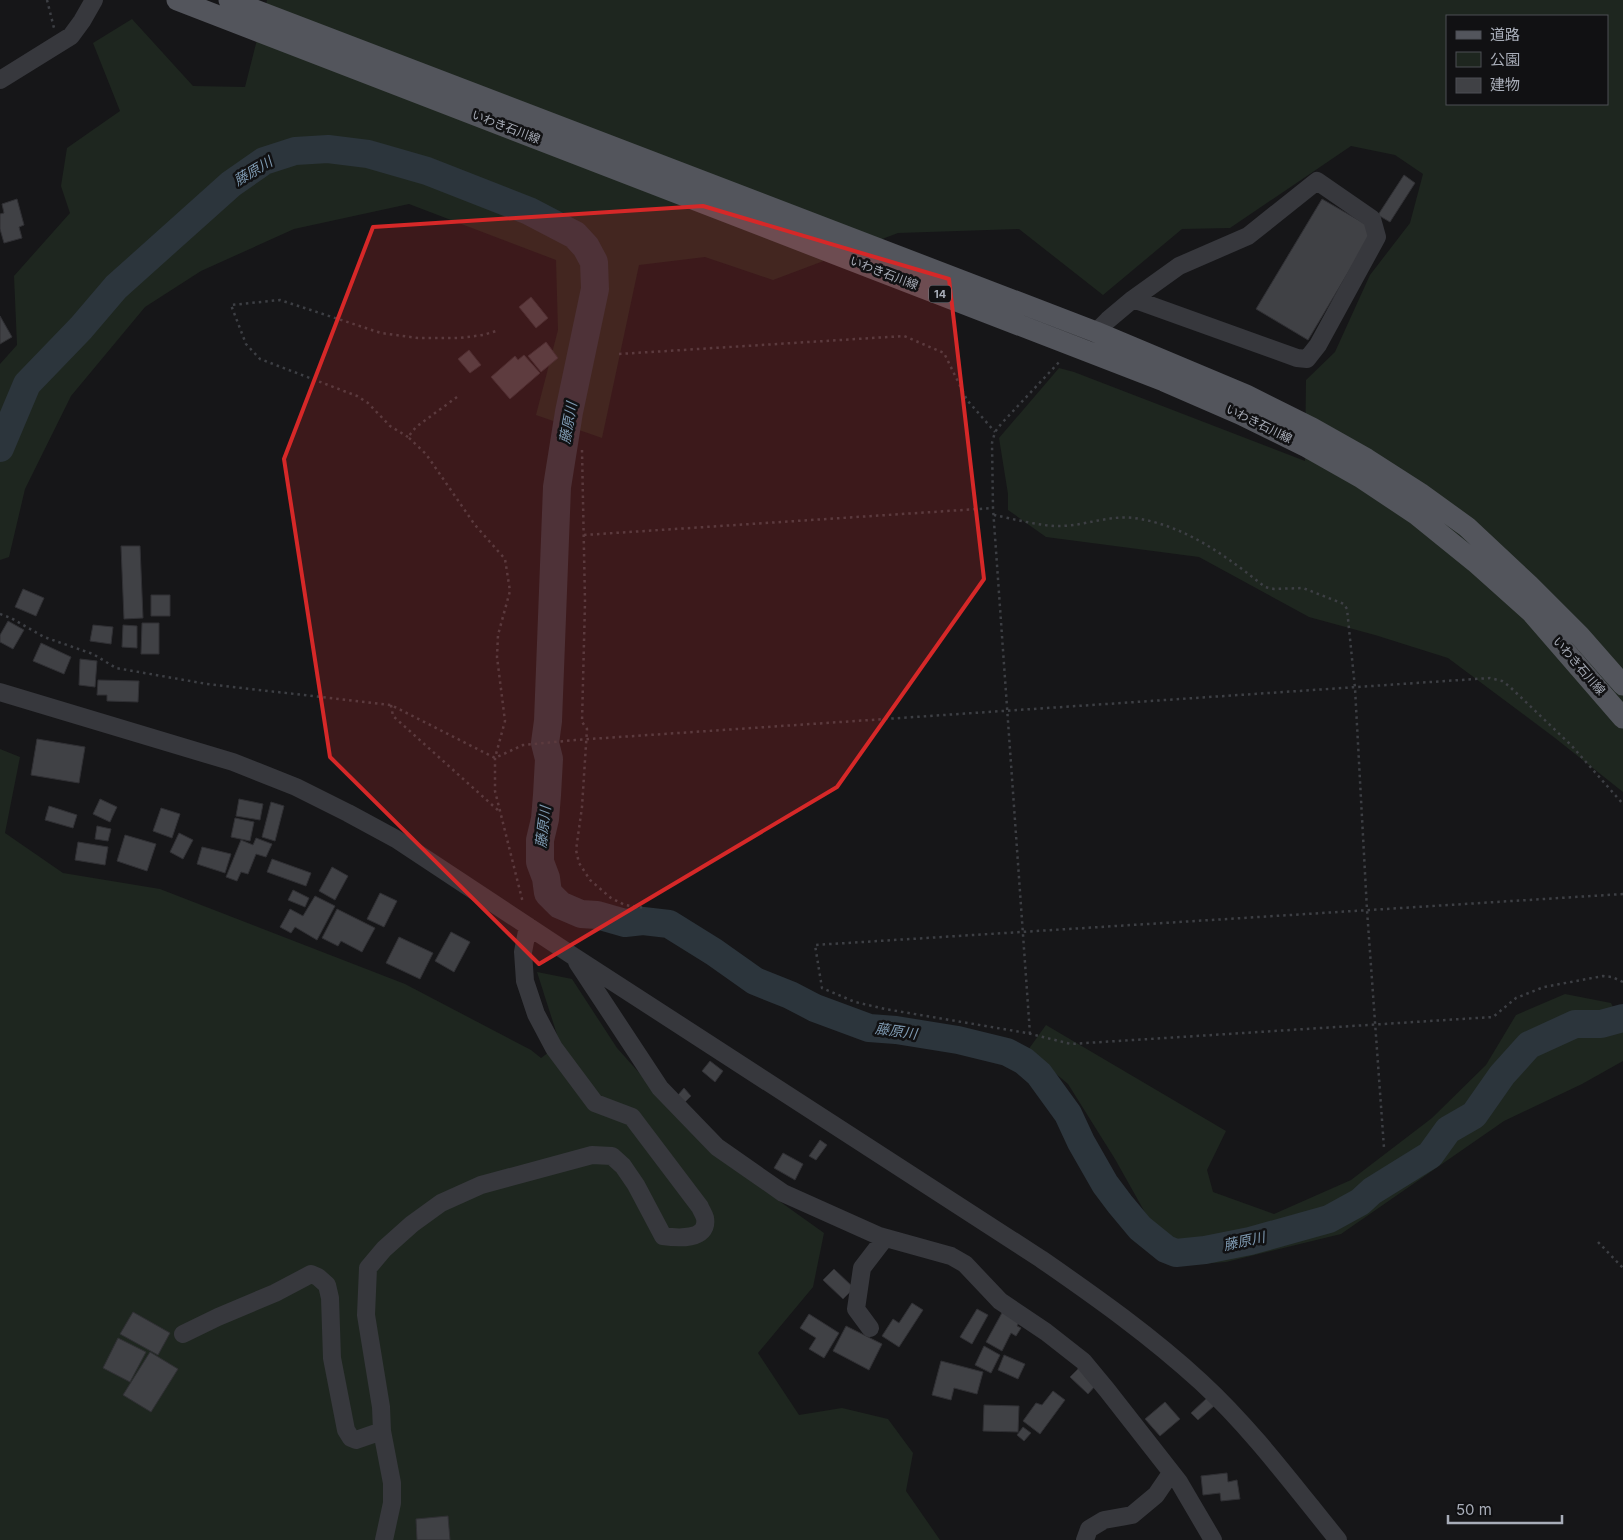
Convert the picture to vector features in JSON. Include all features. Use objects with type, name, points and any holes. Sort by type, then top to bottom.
[{"type":"main road","name":"いわき石川線","points":[[177,0],[1164,381],[1240,414],[1360,477],[1417,515],[1475,562],[1532,613],[1585,671],[1623,718]]},
{"type":"main road","name":"いわき石川線","points":[[230,0],[1096,332],[1246,395],[1320,432],[1367,459],[1420,493],[1467,527],[1530,585],[1580,636],[1623,685]]},
{"type":"street","points":[[0,80],[71,36],[94,0]]},
{"type":"street","points":[[1096,332],[1133,299],[1179,266],[1248,236],[1317,181],[1372,219],[1377,237],[1318,345],[1308,358],[1297,358],[1133,299]]},
{"type":"street","points":[[0,692],[234,762],[296,787],[396,839],[1104,1302],[1151,1338],[1202,1383],[1252,1434],[1338,1540]]},
{"type":"street","points":[[384,1540],[392,1503],[392,1483],[382,1431],[381,1407],[366,1315],[368,1268],[384,1249],[412,1224],[441,1203],[481,1185],[541,1167],[592,1155],[612,1156],[624,1166],[663,1236],[678,1238],[694,1236],[703,1229],[705,1218],[700,1207],[632,1116],[595,1103],[554,1048],[536,1014],[524,981],[523,952],[528,926]]},
{"type":"street","points":[[573,956],[660,1088],[718,1147],[783,1193],[885,1238],[951,1256],[965,1264],[1000,1301],[1046,1332],[1083,1362],[1108,1390],[1171,1473],[1213,1540]]},
{"type":"street","points":[[870,1328],[856,1309],[862,1268],[885,1238]]},
{"type":"street","points":[[183,1334],[276,1293],[311,1274],[318,1277],[327,1285],[330,1298],[332,1358],[346,1430],[351,1438],[356,1440],[382,1431]]},
{"type":"street","points":[[1085,1540],[1089,1529],[1104,1520],[1132,1516],[1156,1495],[1171,1473]]},
{"type":"path","points":[[47,0],[59,44]]},
{"type":"path","points":[[496,331],[460,338],[418,338],[382,333],[280,300],[231,305],[246,344],[260,359],[357,396],[368,403],[390,426],[408,437],[434,464],[475,525],[505,559],[510,591],[498,635],[496,657],[505,721],[495,758],[496,791],[528,926]]},
{"type":"path","points":[[619,354],[904,336],[944,353],[967,400],[994,432]]},
{"type":"path","points":[[1030,1034],[993,508],[992,442],[994,432],[1074,346]]},
{"type":"path","points":[[408,437],[416,427],[457,397]]},
{"type":"path","points":[[582,450],[585,602],[582,722],[587,729],[587,740],[582,807],[576,850],[579,863],[590,880],[611,898],[625,905],[645,908]]},
{"type":"path","points":[[584,535],[993,508]]},
{"type":"path","points":[[994,516],[1062,526],[1108,518],[1133,518],[1156,522],[1198,539],[1265,587],[1274,589],[1304,588],[1344,604],[1347,609],[1355,688],[1367,910],[1384,1148]]},
{"type":"path","points":[[0,614],[11,618],[44,637],[94,654],[116,668],[207,684],[391,705],[495,758]]},
{"type":"path","points":[[495,758],[523,745],[575,740],[1490,678],[1502,681],[1509,686],[1571,745],[1623,804]]},
{"type":"path","points":[[391,705],[393,716],[501,813]]},
{"type":"path","points":[[1623,894],[815,946],[822,988],[855,1002],[1071,1044],[1493,1017],[1516,998],[1544,987],[1603,976],[1612,977],[1623,982]]},
{"type":"path","points":[[1598,1242],[1623,1268]]},
{"type":"highlighted area","points":[[703,206],[949,279],[984,579],[837,787],[539,964],[330,757],[284,459],[373,227]]},
{"type":"green space","points":[[267,0],[1623,0],[1623,792],[1555,738],[1448,658],[1309,617],[1199,557],[1046,537],[1008,510],[1008,494],[999,438],[1059,368],[1074,372],[1305,461],[1306,380],[1335,352],[1370,275],[1410,223],[1423,174],[1395,155],[1351,146],[1230,228],[1182,229],[1103,295],[1019,229],[898,233],[773,280],[705,257],[639,265],[602,438],[536,415],[558,330],[556,260],[409,204],[294,229],[201,271],[145,307],[71,396],[25,489],[9,557],[0,560],[0,364],[17,345],[14,276],[70,213],[61,186],[67,148],[120,111],[93,43],[132,19],[193,86],[245,87]]},
{"type":"green space","points":[[0,749],[20,757],[5,833],[63,873],[160,889],[405,984],[531,1050],[541,1058],[560,1044],[537,972],[572,979],[617,1048],[709,1151],[824,1233],[813,1287],[758,1353],[799,1415],[842,1408],[888,1419],[913,1453],[906,1491],[940,1540],[0,1540]]},
{"type":"green space","points":[[1565,994],[1611,1003],[1623,1027],[1623,1061],[1582,1084],[1504,1121],[1341,1234],[1226,1262],[1175,1266],[1115,1159],[1068,1084],[1028,1050],[1046,1025],[1226,1131],[1207,1170],[1213,1192],[1274,1214],[1351,1180],[1432,1118],[1486,1065],[1516,1015]]},
{"type":"building","points":[[1404,175],[1415,183],[1390,222],[1378,215]]},
{"type":"building","points":[[17,199],[24,225],[19,227],[22,238],[4,243],[0,229],[0,214],[4,213],[2,204]]},
{"type":"building","points":[[1322,199],[1374,229],[1308,340],[1256,309]]},
{"type":"building","points":[[531,297],[548,318],[536,328],[519,307]]},
{"type":"building","points":[[0,316],[12,337],[0,344]]},
{"type":"building","points":[[546,342],[558,358],[541,372],[528,356]]},
{"type":"building","points":[[469,350],[481,365],[470,373],[458,359]]},
{"type":"building","points":[[524,355],[540,373],[510,399],[491,377],[515,356],[518,360]]},
{"type":"building","points":[[121,546],[140,546],[143,618],[124,619]]},
{"type":"building","points":[[23,589],[44,598],[36,616],[15,607]]},
{"type":"building","points":[[151,595],[170,595],[170,616],[151,616]]},
{"type":"building","points":[[8,621],[24,630],[13,649],[0,642],[0,635]]},
{"type":"building","points":[[142,623],[159,623],[159,654],[141,654]]},
{"type":"building","points":[[93,625],[113,627],[111,644],[90,641]]},
{"type":"building","points":[[123,625],[137,626],[137,648],[122,647]]},
{"type":"building","points":[[41,643],[71,657],[64,674],[33,661]]},
{"type":"building","points":[[80,659],[97,661],[95,687],[79,685]]},
{"type":"building","points":[[98,680],[139,681],[138,702],[107,701],[107,695],[97,695]]},
{"type":"building","points":[[37,739],[85,747],[79,783],[31,775]]},
{"type":"building","points":[[100,799],[117,807],[110,822],[93,814]]},
{"type":"building","points":[[239,799],[263,804],[260,820],[236,816]]},
{"type":"building","points":[[271,802],[284,806],[275,841],[262,837]]},
{"type":"building","points":[[49,806],[77,815],[73,828],[45,820]]},
{"type":"building","points":[[161,808],[180,814],[172,838],[153,831]]},
{"type":"building","points":[[235,818],[254,822],[250,841],[231,837]]},
{"type":"building","points":[[97,826],[111,829],[108,841],[95,839]]},
{"type":"building","points":[[179,833],[193,840],[183,859],[170,852]]},
{"type":"building","points":[[125,835],[156,844],[147,871],[117,861]]},
{"type":"building","points":[[256,838],[272,844],[266,857],[256,854],[248,874],[241,872],[237,881],[226,877],[241,840],[253,845]]},
{"type":"building","points":[[78,842],[108,847],[105,865],[75,860]]},
{"type":"building","points":[[202,847],[231,854],[225,873],[197,864]]},
{"type":"building","points":[[272,859],[311,873],[306,886],[267,872]]},
{"type":"building","points":[[332,867],[348,876],[335,900],[319,891]]},
{"type":"building","points":[[293,890],[309,898],[305,907],[288,900]]},
{"type":"building","points":[[380,893],[397,901],[384,927],[367,919]]},
{"type":"building","points":[[315,896],[335,906],[317,940],[295,927],[291,933],[280,927],[290,909],[303,916]]},
{"type":"building","points":[[337,909],[375,928],[362,952],[341,941],[338,946],[322,938]]},
{"type":"building","points":[[451,932],[470,942],[454,972],[435,961]]},
{"type":"building","points":[[399,937],[433,953],[420,979],[386,963]]},
{"type":"building","points":[[710,1061],[723,1071],[715,1082],[702,1071]]},
{"type":"building","points":[[684,1088],[691,1096],[685,1102],[678,1095]]},
{"type":"building","points":[[820,1140],[827,1145],[816,1160],[809,1156]]},
{"type":"building","points":[[783,1153],[803,1164],[795,1180],[774,1168]]},
{"type":"building","points":[[834,1269],[854,1288],[843,1299],[823,1280]]},
{"type":"building","points":[[912,1303],[923,1310],[899,1347],[882,1336],[893,1319],[899,1323]]},
{"type":"building","points":[[977,1309],[988,1315],[972,1344],[960,1337]]},
{"type":"building","points":[[1003,1311],[1020,1320],[1017,1326],[1021,1328],[1016,1336],[1011,1333],[1002,1351],[986,1342]]},
{"type":"building","points":[[133,1312],[170,1333],[158,1355],[120,1334]]},
{"type":"building","points":[[809,1314],[839,1333],[824,1358],[809,1349],[816,1338],[800,1328]]},
{"type":"building","points":[[846,1326],[882,1344],[869,1370],[833,1351]]},
{"type":"building","points":[[118,1338],[146,1352],[130,1382],[103,1368]]},
{"type":"building","points":[[984,1346],[1000,1355],[991,1373],[975,1365]]},
{"type":"building","points":[[150,1352],[178,1369],[151,1412],[123,1395]]},
{"type":"building","points":[[1004,1355],[1025,1364],[1018,1379],[998,1370]]},
{"type":"building","points":[[941,1361],[983,1372],[977,1394],[954,1388],[951,1400],[932,1395]]},
{"type":"building","points":[[1079,1368],[1096,1385],[1088,1394],[1070,1377]]},
{"type":"building","points":[[1053,1391],[1065,1400],[1040,1434],[1023,1421],[1036,1403],[1042,1405]]},
{"type":"building","points":[[1207,1398],[1214,1406],[1198,1420],[1191,1413]]},
{"type":"building","points":[[1165,1402],[1180,1419],[1160,1436],[1145,1419]]},
{"type":"building","points":[[984,1405],[1019,1406],[1018,1432],[983,1431]]},
{"type":"building","points":[[1023,1427],[1031,1433],[1024,1441],[1017,1435]]},
{"type":"building","points":[[1227,1473],[1228,1482],[1237,1480],[1240,1499],[1221,1501],[1220,1493],[1203,1495],[1201,1476]]},
{"type":"building","points":[[448,1516],[450,1540],[417,1540],[416,1519]]},
{"type":"waterway","name":"藤原川","points":[[0,448],[27,384],[81,328],[116,287],[231,184],[264,161],[295,151],[328,149],[368,154],[427,171],[529,211],[575,235],[586,247],[594,262],[595,289],[569,412],[557,487],[548,721],[545,743],[549,759],[545,819],[540,840],[540,862],[546,878],[548,893],[560,905],[581,914],[597,915],[625,923],[643,921],[669,924],[714,952],[755,981],[790,995],[815,1008],[869,1028],[896,1030],[958,1040],[1007,1052],[1024,1061],[1039,1074],[1068,1114],[1081,1142],[1105,1184],[1120,1204],[1140,1228],[1166,1249],[1176,1253],[1205,1250],[1250,1241],[1329,1219],[1360,1202],[1372,1191],[1430,1155],[1448,1130],[1474,1115],[1502,1075],[1529,1045],[1575,1024],[1601,1024],[1623,1018]]}]
